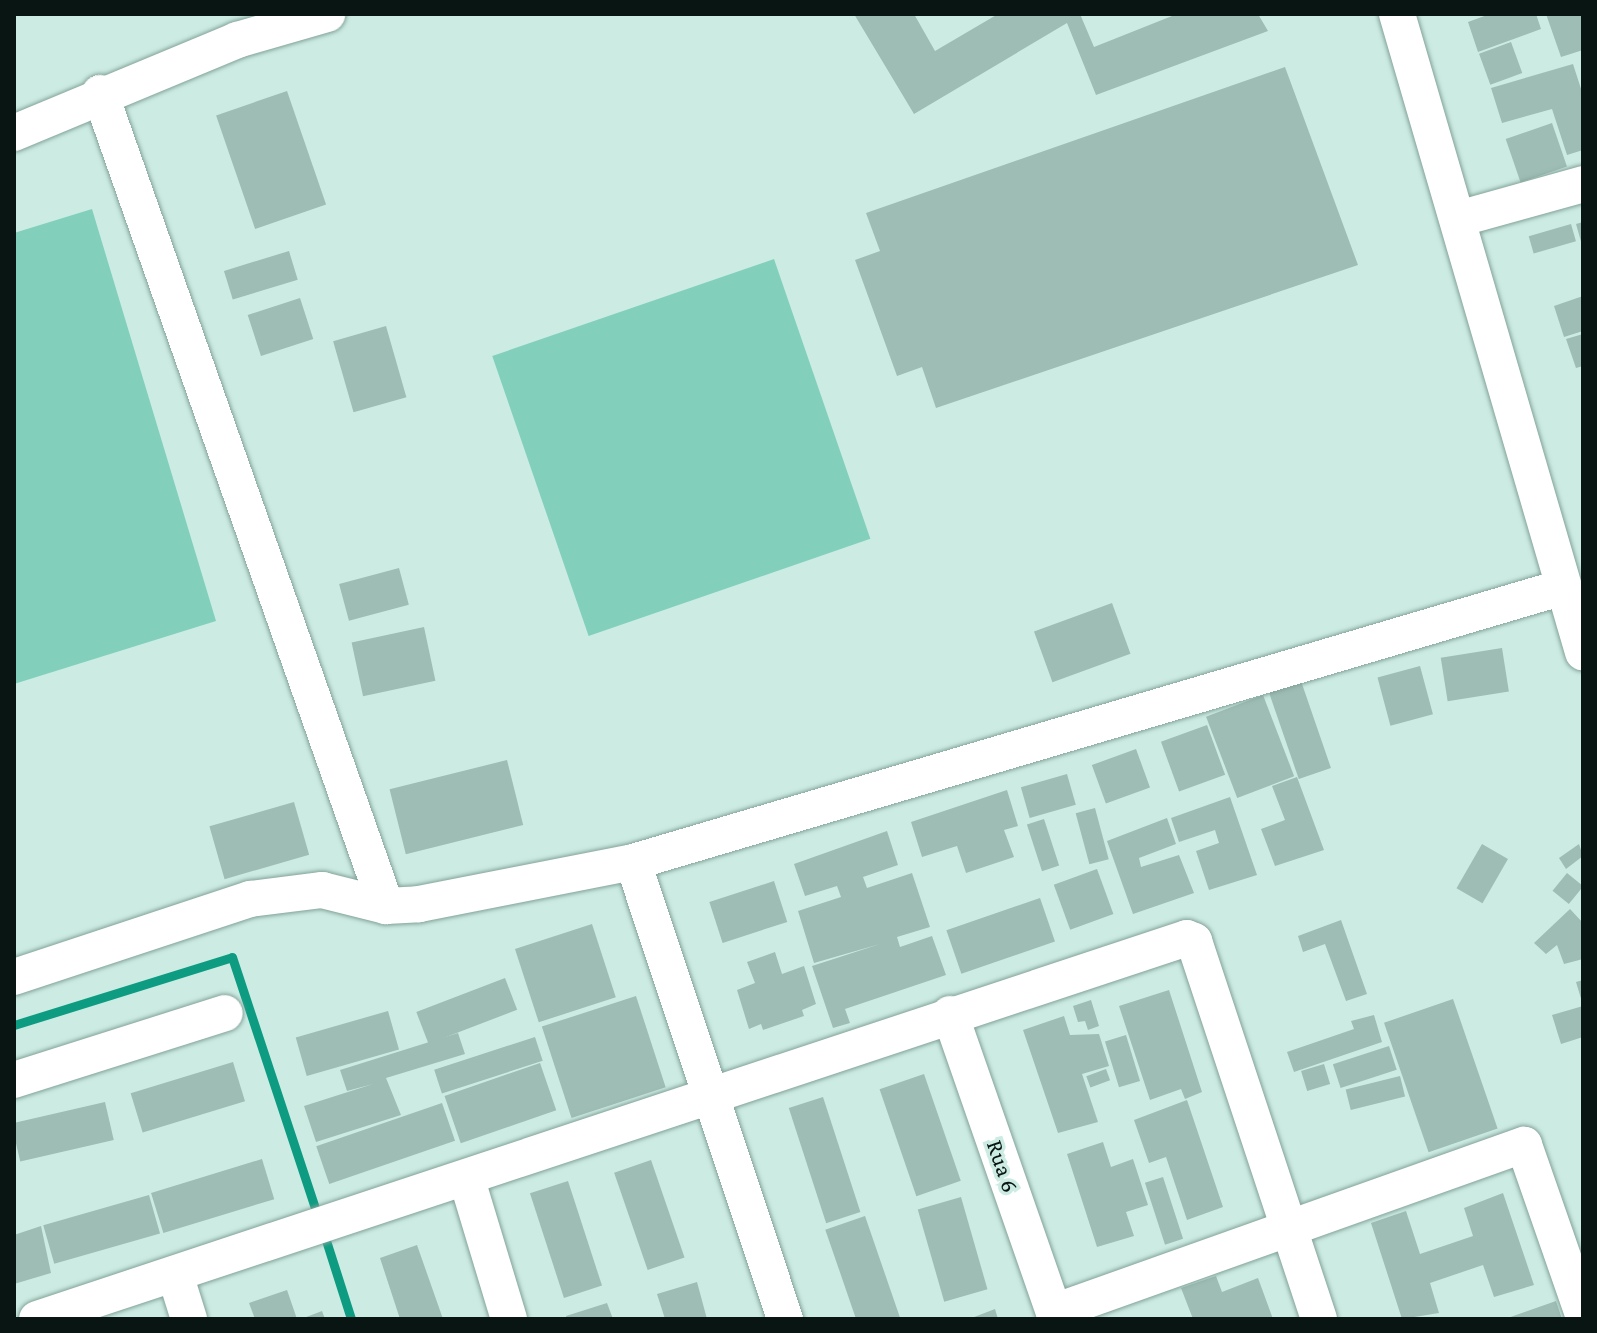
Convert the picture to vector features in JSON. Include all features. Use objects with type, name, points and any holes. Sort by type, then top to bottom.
[{"type":"street","points":[[16,125],[100,93],[232,27],[327,14]]},
{"type":"street","points":[[1397,14],[1583,652]]},
{"type":"street","points":[[100,93],[386,906]]},
{"type":"street","points":[[1458,219],[1583,184]]},
{"type":"street","points":[[14,977],[250,899],[322,890],[386,906],[633,862],[1563,587]]},
{"type":"street","points":[[633,862],[785,1319]]},
{"type":"street","points":[[37,1319],[710,1100],[950,1014],[1192,939],[1319,1319]]},
{"type":"street","points":[[14,1080],[225,1013]]},
{"type":"street","name":"Rua 6","points":[[950,1014],[1055,1316]]},
{"type":"street","points":[[1055,1316],[1290,1227],[1527,1146],[1583,1314]]},
{"type":"street","points":[[467,1180],[509,1319]]},
{"type":"street","points":[[175,1274],[189,1319]]},
{"type":"green space","points":[[92,209],[216,621],[14,684],[14,233]]},
{"type":"green space","points":[[774,259],[870,539],[589,636],[492,356]]},
{"type":"building","points":[[854,14],[914,14],[935,51],[998,14],[1080,14],[1094,47],[1177,14],[1258,14],[1268,31],[1096,95],[1067,23],[914,114]]},
{"type":"building","points":[[1490,14],[1536,14],[1541,29],[1478,52],[1468,22]]},
{"type":"building","points":[[1546,14],[1583,14],[1583,50],[1561,57]]},
{"type":"building","points":[[1511,42],[1522,73],[1490,85],[1479,54]]},
{"type":"building","points":[[1573,64],[1583,95],[1583,150],[1567,155],[1552,109],[1502,123],[1491,88]]},
{"type":"building","points":[[1285,67],[1358,265],[936,408],[922,367],[897,376],[855,260],[880,251],[866,213]]},
{"type":"building","points":[[287,91],[326,204],[255,229],[216,115]]},
{"type":"building","points":[[1552,123],[1567,166],[1521,182],[1506,139]]},
{"type":"building","points":[[1583,222],[1583,245],[1582,245],[1576,224]]},
{"type":"building","points":[[1571,224],[1576,241],[1534,253],[1529,236]]},
{"type":"building","points":[[289,251],[298,280],[233,300],[224,271]]},
{"type":"building","points":[[1583,296],[1583,331],[1564,337],[1554,306]]},
{"type":"building","points":[[300,298],[313,339],[261,356],[248,315]]},
{"type":"building","points":[[386,326],[406,397],[354,412],[333,341]]},
{"type":"building","points":[[1583,334],[1583,366],[1576,368],[1566,339]]},
{"type":"building","points":[[399,568],[409,605],[349,621],[339,584]]},
{"type":"building","points":[[1112,603],[1130,654],[1052,682],[1034,631]]},
{"type":"building","points":[[424,627],[435,681],[363,696],[352,642]]},
{"type":"building","points":[[1502,648],[1509,691],[1448,701],[1441,658]]},
{"type":"building","points":[[1420,666],[1433,714],[1390,726],[1377,677]]},
{"type":"building","points":[[1301,681],[1331,768],[1299,779],[1269,692]]},
{"type":"building","points":[[1263,695],[1294,776],[1237,798],[1206,717]]},
{"type":"building","points":[[1207,725],[1225,775],[1179,792],[1161,742]]},
{"type":"building","points":[[1136,749],[1150,788],[1106,804],[1092,765]]},
{"type":"building","points":[[507,760],[523,825],[406,854],[390,789]]},
{"type":"building","points":[[1067,774],[1076,805],[1030,818],[1021,787]]},
{"type":"building","points":[[1297,777],[1324,850],[1275,866],[1261,829],[1285,820],[1272,786]]},
{"type":"building","points":[[1007,790],[1018,826],[1004,830],[1014,857],[966,873],[957,846],[922,857],[911,822]]},
{"type":"building","points":[[1230,797],[1257,875],[1209,890],[1196,851],[1219,843],[1215,830],[1179,842],[1171,818]]},
{"type":"building","points":[[294,802],[309,855],[225,879],[209,826]]},
{"type":"building","points":[[1095,808],[1109,859],[1089,864],[1076,813]]},
{"type":"building","points":[[1167,818],[1176,844],[1139,858],[1141,867],[1179,855],[1194,893],[1133,914],[1107,841]]},
{"type":"building","points":[[1044,819],[1059,866],[1042,871],[1027,825]]},
{"type":"building","points":[[887,831],[898,865],[863,877],[867,888],[912,873],[930,927],[897,937],[900,947],[932,936],[946,975],[845,1009],[850,1023],[833,1028],[812,966],[880,944],[814,963],[798,911],[841,897],[837,886],[805,896],[794,864]]},
{"type":"building","points":[[1482,844],[1508,859],[1482,903],[1456,888]]},
{"type":"building","points":[[1579,844],[1583,856],[1566,869],[1559,858]]},
{"type":"building","points":[[1097,869],[1113,914],[1070,930],[1054,885]]},
{"type":"building","points":[[1567,873],[1583,886],[1569,904],[1553,891]]},
{"type":"building","points":[[774,881],[787,922],[723,943],[709,902]]},
{"type":"building","points":[[1040,898],[1055,941],[961,974],[946,930]]},
{"type":"building","points":[[1570,909],[1583,923],[1583,959],[1564,964],[1557,945],[1546,954],[1534,943]]},
{"type":"building","points":[[1341,920],[1367,994],[1346,1001],[1325,944],[1303,952],[1298,936]]},
{"type":"building","points":[[592,924],[616,997],[539,1022],[515,949]]},
{"type":"building","points":[[775,952],[782,974],[804,966],[816,1004],[802,1010],[804,1016],[763,1030],[761,1024],[749,1029],[737,990],[755,983],[747,962]]},
{"type":"building","points":[[505,978],[517,1010],[428,1044],[416,1012]]},
{"type":"building","points":[[1583,980],[1583,1002],[1582,1002],[1576,982]]},
{"type":"building","points":[[1169,990],[1202,1092],[1185,1099],[1181,1089],[1150,1100],[1119,1006]]},
{"type":"building","points":[[636,996],[666,1087],[572,1118],[542,1027]]},
{"type":"building","points":[[1453,999],[1498,1129],[1429,1152],[1384,1023]]},
{"type":"building","points":[[1091,1000],[1099,1026],[1088,1030],[1085,1021],[1078,1022],[1073,1006]]},
{"type":"building","points":[[1583,1006],[1583,1037],[1561,1044],[1552,1015]]},
{"type":"building","points":[[388,1011],[399,1049],[307,1076],[296,1037]]},
{"type":"building","points":[[1374,1015],[1382,1042],[1294,1072],[1287,1052],[1354,1029],[1351,1021]]},
{"type":"building","points":[[1064,1016],[1070,1035],[1099,1034],[1109,1066],[1082,1074],[1098,1122],[1058,1133],[1023,1030]]},
{"type":"building","points":[[458,1033],[465,1054],[386,1078],[401,1115],[316,1142],[304,1106],[373,1084],[347,1091],[340,1070]]},
{"type":"building","points":[[1126,1035],[1140,1081],[1119,1087],[1105,1041]]},
{"type":"building","points":[[535,1037],[543,1061],[442,1094],[434,1070]]},
{"type":"building","points":[[1389,1046],[1397,1070],[1341,1088],[1333,1064]]},
{"type":"building","points":[[233,1062],[245,1101],[143,1132],[131,1093]]},
{"type":"building","points":[[540,1063],[556,1110],[461,1143],[445,1096]]},
{"type":"building","points":[[1324,1064],[1330,1084],[1307,1091],[1301,1071]]},
{"type":"building","points":[[1106,1069],[1110,1080],[1090,1087],[1086,1076]]},
{"type":"building","points":[[924,1074],[961,1181],[916,1196],[880,1089]]},
{"type":"building","points":[[1400,1076],[1405,1096],[1351,1110],[1346,1090]]},
{"type":"building","points":[[823,1097],[860,1212],[826,1223],[789,1108]]},
{"type":"building","points":[[1187,1100],[1223,1207],[1187,1220],[1166,1157],[1149,1163],[1134,1120]]},
{"type":"building","points":[[105,1102],[114,1140],[20,1162],[14,1123]]},
{"type":"building","points":[[442,1103],[455,1141],[329,1184],[316,1146]]},
{"type":"building","points":[[1103,1142],[1111,1167],[1133,1159],[1148,1205],[1126,1212],[1134,1236],[1097,1247],[1067,1154]]},
{"type":"building","points":[[262,1159],[274,1199],[163,1233],[151,1193]]},
{"type":"building","points":[[651,1160],[685,1257],[648,1270],[614,1173]]},
{"type":"building","points":[[1163,1177],[1183,1239],[1165,1245],[1145,1183]]},
{"type":"building","points":[[568,1181],[602,1286],[564,1298],[530,1193]]},
{"type":"building","points":[[1503,1193],[1534,1285],[1494,1297],[1483,1265],[1430,1283],[1439,1313],[1402,1319],[1371,1223],[1406,1211],[1420,1254],[1473,1236],[1464,1208]]},
{"type":"building","points":[[149,1195],[160,1233],[54,1264],[43,1225]]},
{"type":"building","points":[[961,1197],[987,1289],[944,1302],[918,1209]]},
{"type":"building","points":[[865,1216],[900,1319],[856,1319],[825,1230]]},
{"type":"building","points":[[41,1226],[51,1273],[14,1284],[14,1235]]},
{"type":"building","points":[[417,1245],[443,1319],[400,1319],[380,1258]]},
{"type":"building","points":[[1216,1276],[1222,1292],[1258,1278],[1273,1319],[1193,1319],[1181,1288]]},
{"type":"building","points":[[697,1282],[707,1319],[665,1319],[657,1294]]},
{"type":"building","points":[[287,1290],[297,1319],[255,1319],[249,1303]]},
{"type":"building","points":[[1556,1301],[1562,1319],[1505,1319]]},
{"type":"building","points":[[607,1303],[613,1319],[567,1319],[566,1316]]},
{"type":"building","points":[[995,1309],[998,1319],[969,1319]]},
{"type":"building","points":[[322,1311],[325,1319],[301,1319]]},
{"type":"waterway","points":[[14,1025],[232,957],[318,1217]]},
{"type":"waterway","points":[[323,1231],[351,1319]]}]
